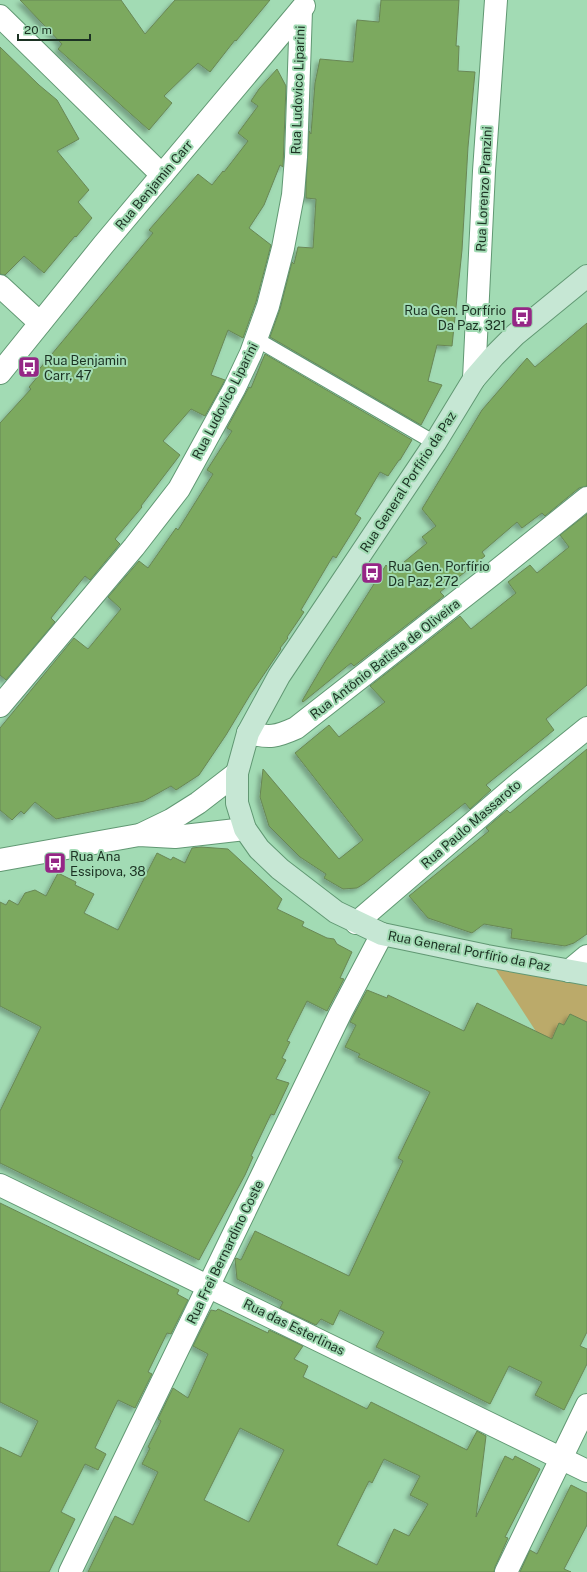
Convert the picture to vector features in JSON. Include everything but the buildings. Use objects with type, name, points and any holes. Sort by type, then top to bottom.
[{"type":"street","name":"Rua Lorenzo Pranzini","points":[[474,379],[484,171],[496,0]]},
{"type":"street","name":"Rua Benjamin Carr","points":[[2,368],[162,175],[306,5]]},
{"type":"street","name":"Rua Ludovico Liparini","points":[[0,706],[134,547],[179,489],[234,389],[251,352],[268,306],[293,195],[306,5]]},
{"type":"street","points":[[0,16],[162,175]]},
{"type":"street","name":"Rua General Porfírio da Paz","points":[[578,972],[480,955],[382,934],[356,923],[336,912],[280,869],[259,849],[246,829],[237,803],[237,773],[248,733],[279,676],[434,443],[474,379],[494,356],[515,336],[587,276]]},
{"type":"street","points":[[0,286],[40,323]]},
{"type":"street","name":"Rua Antônio Batista de Oliveira","points":[[248,733],[266,738],[281,735],[296,728],[587,498]]},
{"type":"street","name":"Rua Paulo Massaroto","points":[[356,923],[519,783],[587,728]]},
{"type":"street","points":[[139,835],[171,820],[198,803],[237,773]]},
{"type":"street","points":[[0,860],[139,835],[175,836],[246,829]]},
{"type":"street","name":"Rua Frei Bernardino Coste","points":[[70,1572],[341,1012],[382,934]]},
{"type":"street","points":[[578,972],[587,956]]},
{"type":"street","name":"Rua das Esterlinas","points":[[0,1185],[587,1471]]},
{"type":"street","points":[[506,1572],[587,1405]]},
{"type":"lane","points":[[256,339],[434,443]]},
{"type":"shaded area","points":[[487,956],[587,978],[587,1110]]},
{"type":"place","name":"Rua Gen. Porfírio Da Paz, 321","points":[[522,317]]},
{"type":"place","name":"Rua Benjamin Carr, 47","points":[[29,367]]},
{"type":"place","name":"Rua Gen. Porfírio Da Paz, 272","points":[[372,573]]},
{"type":"place","name":"Rua Ana Essipova, 38","points":[[55,863]]}]
